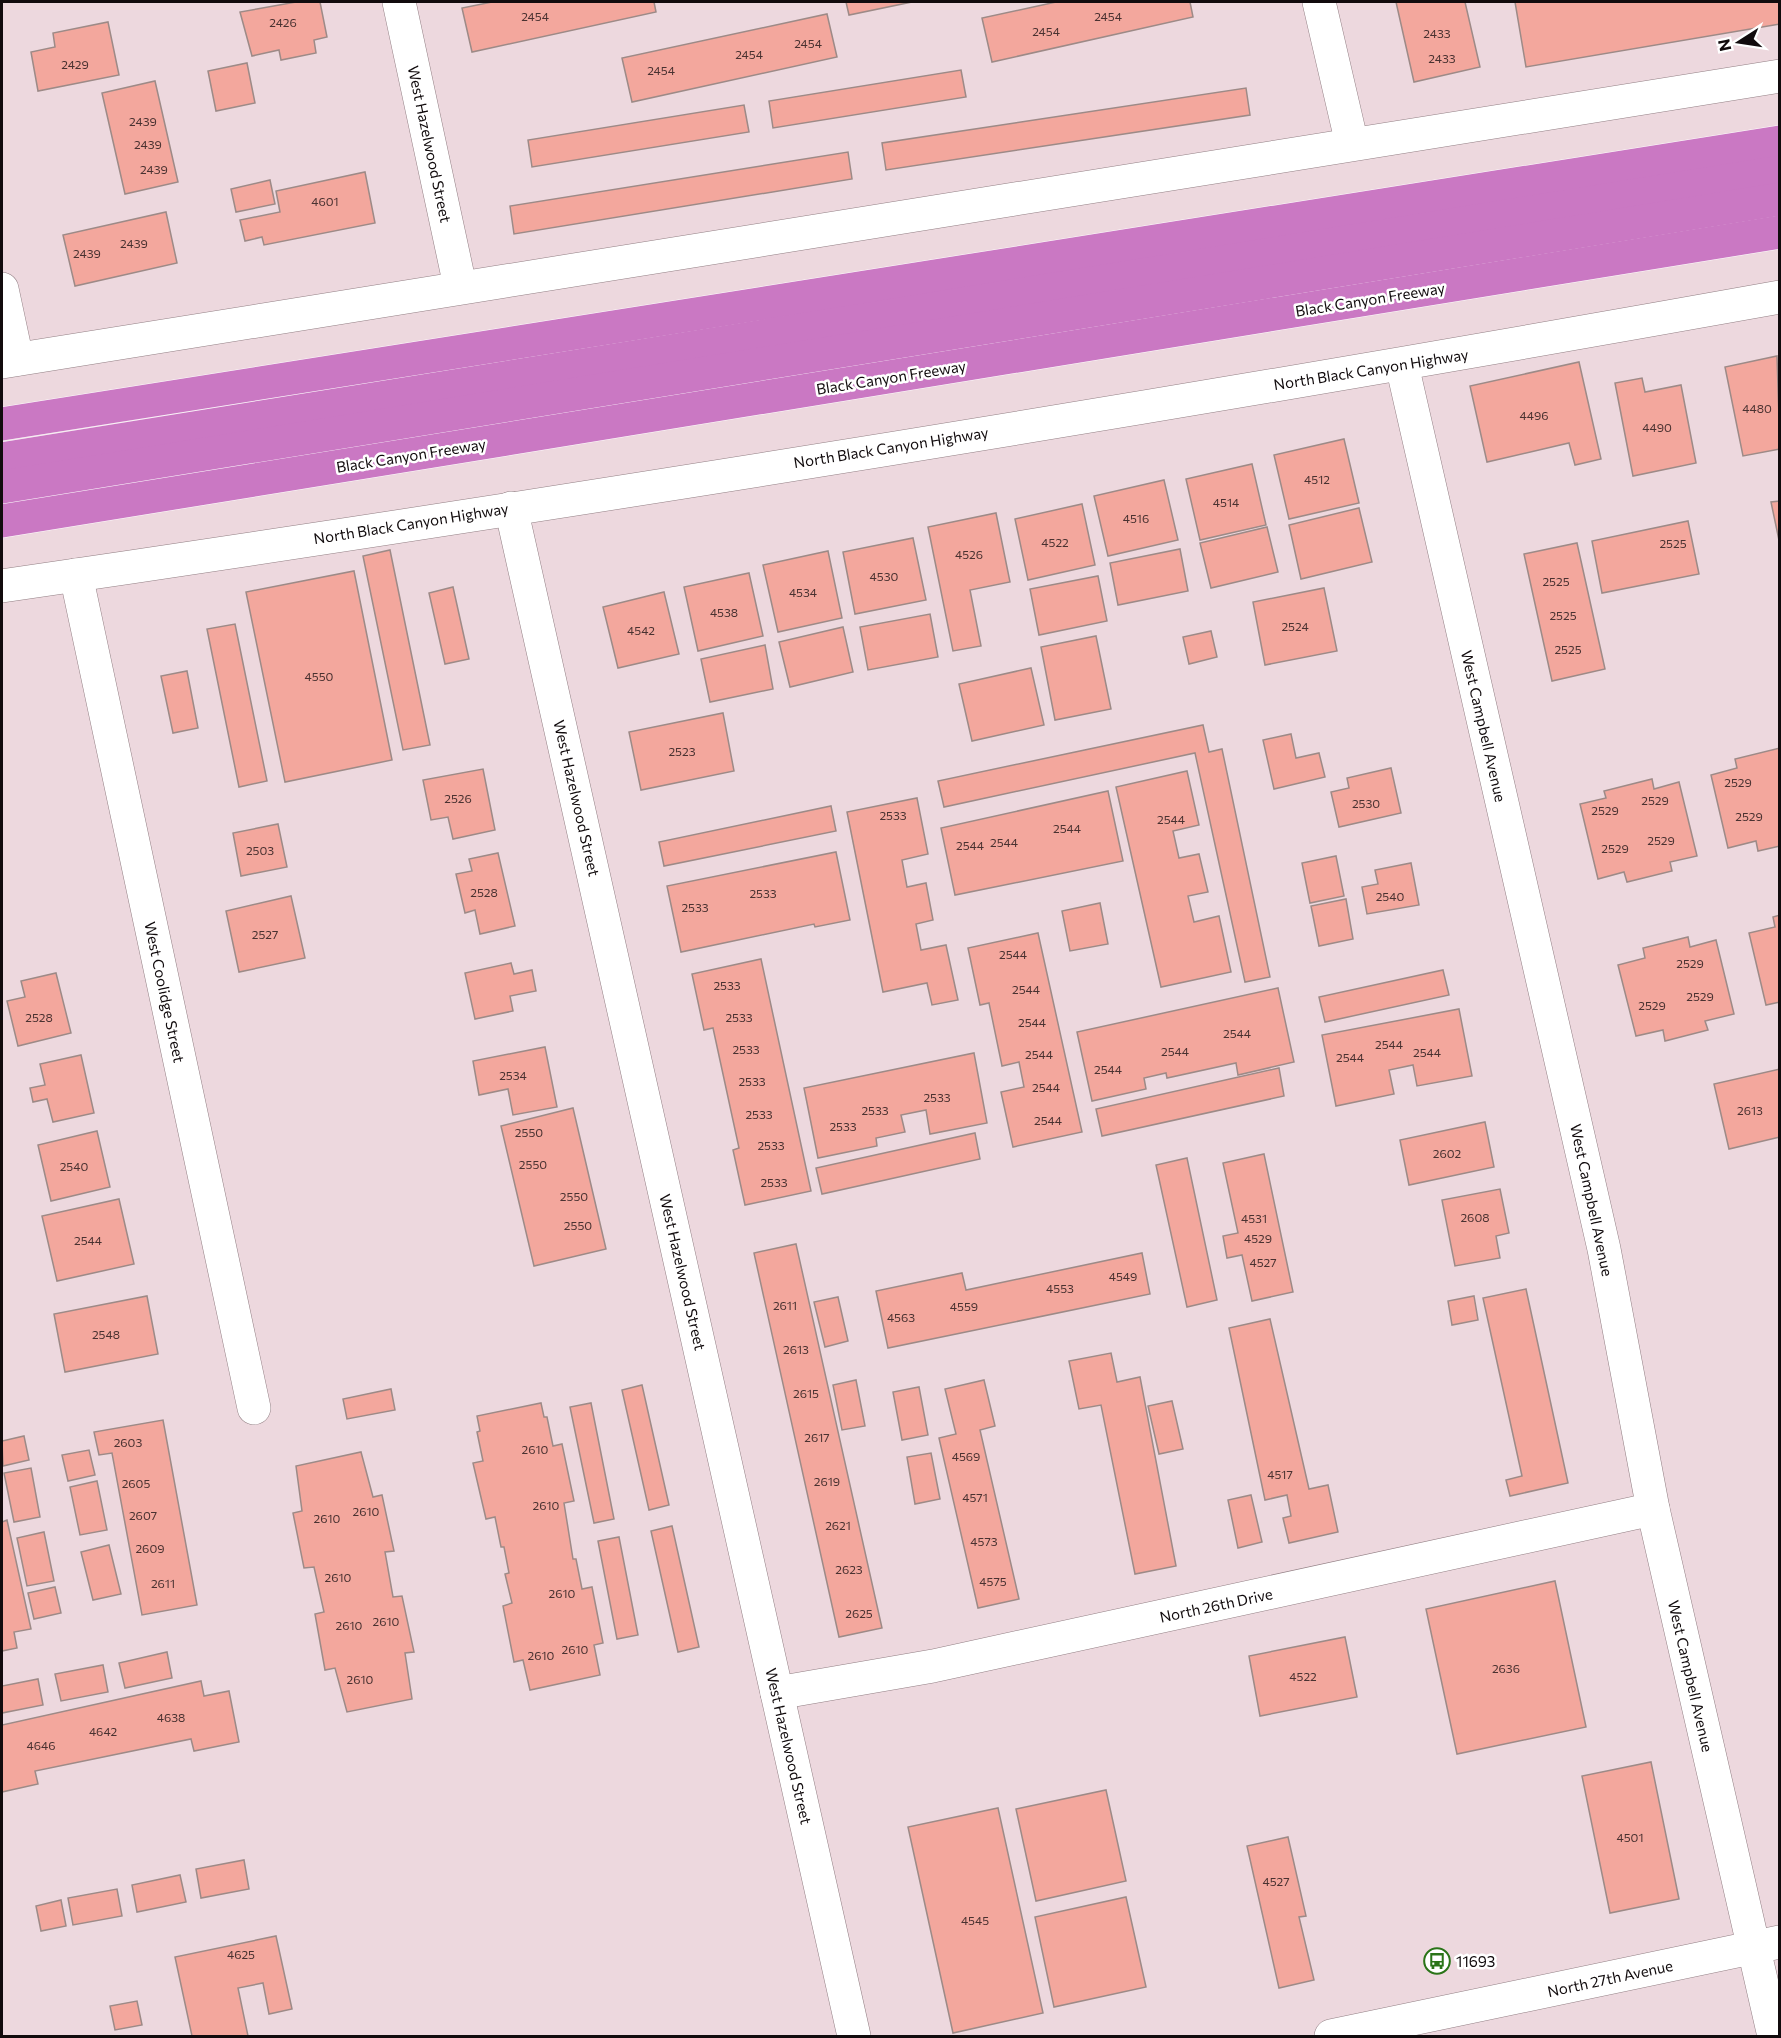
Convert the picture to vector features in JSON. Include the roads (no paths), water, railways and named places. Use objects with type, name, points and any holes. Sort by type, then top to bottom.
[{"type":"highway","points":[[2,424],[1779,142]]},
{"type":"highway","points":[[2,459],[1779,172]]},
{"type":"highway","points":[[2,486],[1779,199]]},
{"type":"highway","name":"Black Canyon Freeway","points":[[2,521],[1779,232]]},
{"type":"street","name":"West Hazelwood Street","points":[[399,2],[460,286]]},
{"type":"street","points":[[1319,2],[1352,144]]},
{"type":"street","points":[[2,289],[9,360],[245,324],[460,286],[1779,76]]},
{"type":"street","name":"North Black Canyon Highway","points":[[2,586],[511,508],[1402,365],[1779,297]]},
{"type":"street","name":"West Campbell Avenue","points":[[1402,365],[1604,1249],[1653,1509],[1766,1945],[1774,2037]]},
{"type":"street","name":"West Hazelwood Street","points":[[511,508],[854,2037]]},
{"type":"street","name":"West Coolidge Street","points":[[76,575],[254,1408]]},
{"type":"street","name":"North 26th Drive","points":[[777,1693],[933,1666],[1653,1509]]},
{"type":"street","name":"North 27th Avenue","points":[[1330,2037],[1437,2025],[1766,1945]]},
{"type":"place","name":"11693","points":[[1437,1961]]}]
